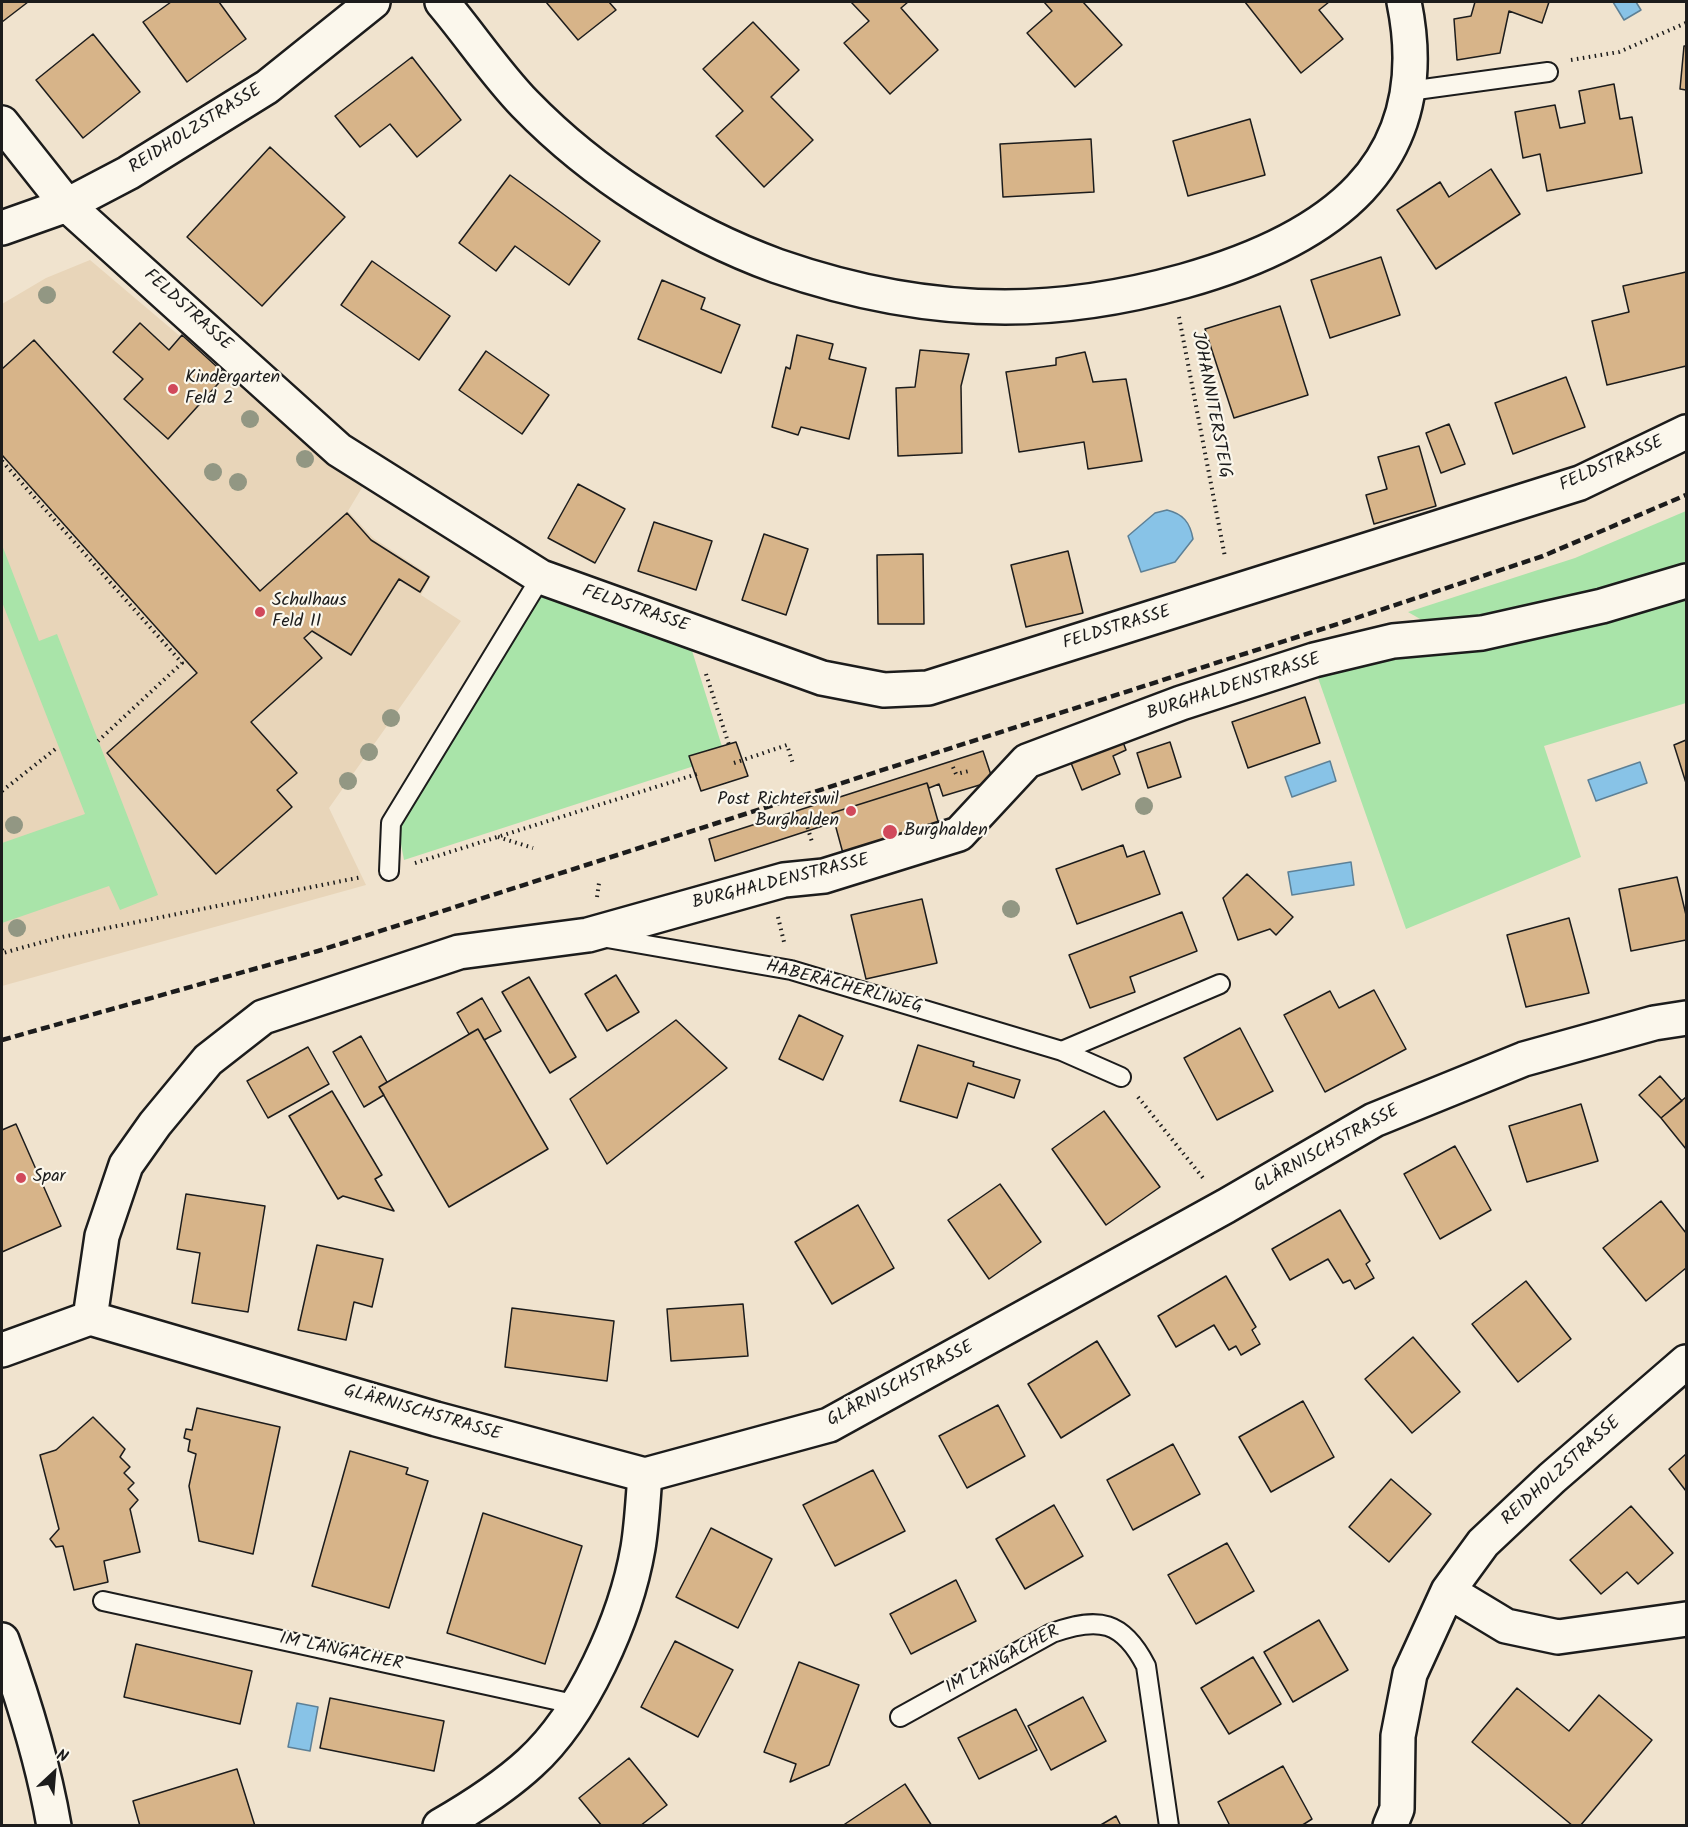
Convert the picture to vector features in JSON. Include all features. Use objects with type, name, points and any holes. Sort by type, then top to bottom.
[{"type":"street","name":"REIDHOLZSTRASSE","points":[[2,228],[67,205],[128,173],[267,87],[373,2]]},
{"type":"street","points":[[442,2],[524,102],[569,144],[617,182],[668,214],[721,242],[777,266],[890,297],[948,304],[1005,307],[1084,302],[1172,284],[1261,255],[1311,229],[1335,212],[1376,170],[1390,145],[1409,91],[1410,30],[1404,2]]},
{"type":"street","name":"FELDSTRASSE","points":[[2,123],[67,205],[339,450],[541,577],[691,629],[762,658],[822,678],[884,690],[928,688],[1580,483],[1686,432]]},
{"type":"street","name":"BURGHALDENSTRASSE","points":[[90,1318],[102,1236],[126,1165],[154,1124],[208,1060],[262,1017],[459,952],[588,935],[784,879],[824,876],[959,834],[1027,761],[1181,703],[1314,660],[1393,641],[1482,633],[1602,606],[1686,580]]},
{"type":"street","name":"GLÄRNISCHSTRASSE","points":[[90,1318],[436,1419],[645,1475],[829,1425],[1226,1206],[1374,1120],[1524,1059],[1654,1023],[1686,1018]]},
{"type":"street","points":[[2,1350],[90,1318]]},
{"type":"street","name":"REIDHOLZSTRASSE","points":[[1448,1591],[1483,1543],[1552,1478],[1686,1362]]},
{"type":"street","points":[[440,1826],[469,1810],[531,1762],[578,1705],[621,1613],[638,1549],[645,1475]]},
{"type":"street","points":[[1390,1826],[1397,1809],[1398,1736],[1410,1674],[1448,1591],[1506,1626],[1558,1637],[1686,1619]]},
{"type":"street","points":[[2,1640],[47,1784],[54,1826]]},
{"type":"lane","points":[[1409,91],[1548,72]]},
{"type":"lane","points":[[389,871],[391,823],[541,577]]},
{"type":"lane","name":"HABERÄCHERLIWEG","points":[[588,935],[791,970],[1062,1051],[1121,1077]]},
{"type":"lane","points":[[1062,1051],[1220,984]]},
{"type":"lane","name":"IM LANGACHER","points":[[103,1601],[578,1705]]},
{"type":"lane","name":"IM LANGACHER","points":[[900,1717],[1052,1632],[1078,1624],[1108,1625],[1134,1643],[1146,1666],[1169,1826]]},
{"type":"path","points":[[1563,61],[1618,52],[1686,24]]},
{"type":"path","name":"JOHANNITERSTEIG","points":[[1172,284],[1220,531]]},
{"type":"path","points":[[2,461],[182,663],[98,741]]},
{"type":"path","points":[[691,629],[730,748]]},
{"type":"path","points":[[734,763],[787,746],[793,765]]},
{"type":"path","points":[[2,791],[58,747]]},
{"type":"path","points":[[2,949],[3,953],[57,939],[389,871],[697,774]]},
{"type":"path","points":[[804,816],[813,843]]},
{"type":"path","points":[[497,837],[533,848]]},
{"type":"path","points":[[1155,1117],[1226,1206]]},
{"type":"shaded area","points":[[90,260],[324,458],[363,486],[348,511],[373,538],[431,576],[421,595],[461,621],[329,808],[366,885],[2,986],[2,304],[46,278]]},
{"type":"green space","points":[[1686,511],[1686,570],[1496,618],[1427,623],[1408,612],[1575,558]]},
{"type":"green space","points":[[2,545],[39,641],[57,634],[158,895],[120,910],[109,886],[2,923],[2,843],[85,814],[2,602]]},
{"type":"green space","points":[[545,586],[689,641],[725,756],[404,860],[397,823]]},
{"type":"green space","points":[[1686,591],[1686,703],[1544,746],[1581,857],[1406,929],[1317,675],[1607,617]]},
{"type":"water","points":[[1613,2],[1636,2],[1641,10],[1624,20]]},
{"type":"water","points":[[1167,510],[1185,520],[1193,539],[1175,562],[1141,572],[1128,536],[1155,513]]},
{"type":"water","points":[[1330,761],[1336,781],[1292,797],[1285,777]]},
{"type":"water","points":[[1640,762],[1647,783],[1596,801],[1588,780]]},
{"type":"water","points":[[1351,862],[1354,885],[1292,895],[1288,872]]},
{"type":"water","points":[[297,1703],[318,1707],[310,1751],[288,1747]]},
{"type":"building","points":[[2,2],[28,2],[2,22]]},
{"type":"building","points":[[171,2],[219,2],[246,39],[187,82],[143,22]]},
{"type":"building","points":[[546,2],[609,2],[616,10],[578,40]]},
{"type":"building","points":[[851,2],[908,2],[901,8],[938,50],[890,94],[844,43],[869,21]]},
{"type":"building","points":[[1044,2],[1083,2],[1122,45],[1075,87],[1027,33],[1052,11]]},
{"type":"building","points":[[1245,2],[1329,2],[1319,10],[1343,39],[1301,73]]},
{"type":"building","points":[[1475,2],[1549,2],[1542,23],[1509,11],[1500,53],[1457,60],[1454,19],[1471,16]]},
{"type":"building","points":[[753,22],[799,70],[771,97],[813,140],[764,187],[716,136],[743,111],[703,69]]},
{"type":"building","points":[[93,34],[140,92],[83,138],[36,80]]},
{"type":"building","points":[[1684,46],[1686,46],[1686,90],[1680,89]]},
{"type":"building","points":[[412,57],[461,120],[417,157],[390,124],[360,147],[335,116]]},
{"type":"building","points":[[1614,84],[1620,119],[1632,117],[1642,173],[1547,191],[1540,154],[1523,158],[1515,112],[1555,105],[1560,128],[1585,123],[1579,91]]},
{"type":"building","points":[[1250,119],[1265,175],[1188,196],[1173,141]]},
{"type":"building","points":[[1091,139],[1094,192],[1003,197],[1000,144]]},
{"type":"building","points":[[270,147],[345,217],[262,306],[187,237]]},
{"type":"building","points":[[1491,169],[1520,214],[1436,269],[1397,210],[1440,182],[1449,197]]},
{"type":"building","points":[[510,175],[600,241],[569,285],[515,246],[496,271],[459,243]]},
{"type":"building","points":[[1381,257],[1400,315],[1330,338],[1311,280]]},
{"type":"building","points":[[372,261],[450,316],[419,360],[341,305]]},
{"type":"building","points":[[1686,272],[1686,366],[1607,385],[1592,321],[1629,312],[1623,286]]},
{"type":"building","points":[[662,280],[705,298],[701,309],[740,325],[721,373],[638,339]]},
{"type":"building","points":[[1280,306],[1308,395],[1234,418],[1205,329]]},
{"type":"building","name":"Kindergarten Feld 2","points":[[140,323],[169,350],[182,335],[226,375],[168,439],[124,399],[143,379],[113,352]]},
{"type":"building","points":[[797,335],[833,344],[829,359],[866,368],[849,439],[801,427],[798,435],[772,427],[786,367],[790,369]]},
{"type":"building","name":"Schulhaus Feld II","points":[[34,340],[260,591],[347,513],[371,540],[429,577],[420,592],[399,579],[351,655],[312,631],[304,638],[322,658],[251,722],[297,773],[277,790],[292,807],[216,874],[107,753],[197,673],[2,455],[2,369]]},
{"type":"building","points":[[920,350],[969,354],[961,386],[962,453],[898,456],[896,388],[915,387]]},
{"type":"building","points":[[486,351],[549,395],[522,434],[459,390]]},
{"type":"building","points":[[1085,352],[1093,382],[1126,379],[1142,461],[1088,469],[1084,442],[1019,452],[1006,372],[1056,365],[1056,358]]},
{"type":"building","points":[[1566,377],[1585,427],[1513,454],[1495,403]]},
{"type":"building","points":[[1449,424],[1465,464],[1441,473],[1426,433]]},
{"type":"building","points":[[1419,446],[1436,506],[1374,524],[1366,495],[1387,489],[1378,457]]},
{"type":"building","points":[[578,484],[625,509],[595,563],[548,538]]},
{"type":"building","points":[[654,522],[712,541],[696,590],[638,571]]},
{"type":"building","points":[[764,534],[808,549],[786,615],[742,600]]},
{"type":"building","points":[[1068,551],[1083,613],[1026,627],[1011,565]]},
{"type":"building","points":[[923,554],[924,624],[878,624],[877,555]]},
{"type":"building","points":[[1305,697],[1320,743],[1248,768],[1232,722]]},
{"type":"building","points":[[1121,737],[1126,750],[1113,756],[1120,774],[1082,790],[1069,758]]},
{"type":"building","points":[[1686,740],[1686,783],[1674,745]]},
{"type":"building","points":[[736,742],[748,776],[701,791],[689,756]]},
{"type":"building","points":[[1170,742],[1181,777],[1148,788],[1137,753]]},
{"type":"building","points":[[983,751],[993,781],[943,796],[939,784],[929,788],[927,783],[832,813],[835,822],[715,861],[709,839]]},
{"type":"building","points":[[927,783],[940,828],[844,857],[832,813]]},
{"type":"building","points":[[1123,845],[1127,857],[1144,851],[1160,894],[1077,924],[1056,869]]},
{"type":"building","points":[[1247,874],[1293,917],[1276,935],[1270,929],[1238,940],[1223,898]]},
{"type":"building","points":[[1677,877],[1686,915],[1686,940],[1631,951],[1619,889]]},
{"type":"building","points":[[922,899],[937,963],[866,979],[851,915]]},
{"type":"building","points":[[1182,912],[1197,951],[1130,977],[1135,992],[1090,1008],[1069,955]]},
{"type":"building","points":[[1569,918],[1589,993],[1526,1007],[1507,935]]},
{"type":"building","points":[[616,975],[639,1012],[607,1031],[585,994]]},
{"type":"building","points":[[529,977],[576,1057],[550,1073],[502,992]]},
{"type":"building","points":[[1374,990],[1406,1049],[1325,1092],[1284,1015],[1330,991],[1339,1008]]},
{"type":"building","points":[[482,998],[501,1031],[484,1040],[478,1029],[469,1034],[457,1013]]},
{"type":"building","points":[[799,1015],[843,1036],[823,1080],[779,1059]]},
{"type":"building","points":[[676,1020],[727,1068],[607,1164],[570,1099]]},
{"type":"building","points":[[1240,1028],[1273,1091],[1217,1120],[1184,1058]]},
{"type":"building","points":[[478,1029],[548,1149],[449,1207],[379,1087]]},
{"type":"building","points":[[361,1036],[387,1082],[379,1087],[384,1095],[364,1107],[333,1052]]},
{"type":"building","points":[[918,1045],[974,1062],[973,1066],[1020,1080],[1014,1098],[968,1083],[957,1118],[900,1101]]},
{"type":"building","points":[[308,1047],[329,1084],[268,1118],[247,1081]]},
{"type":"building","points":[[1660,1076],[1682,1101],[1661,1118],[1639,1095]]},
{"type":"building","points":[[332,1091],[382,1175],[375,1179],[394,1211],[343,1196],[338,1199],[289,1116]]},
{"type":"building","points":[[1686,1097],[1686,1149],[1661,1118]]},
{"type":"building","points":[[1581,1104],[1598,1161],[1527,1182],[1509,1126]]},
{"type":"building","points":[[1104,1111],[1160,1187],[1106,1225],[1052,1149]]},
{"type":"building","name":"Spar","points":[[16,1124],[61,1226],[2,1252],[2,1130]]},
{"type":"building","points":[[1455,1146],[1491,1210],[1440,1239],[1404,1174]]},
{"type":"building","points":[[1000,1184],[1041,1242],[989,1279],[948,1220]]},
{"type":"building","points":[[186,1194],[265,1206],[248,1312],[192,1303],[200,1253],[177,1249]]},
{"type":"building","points":[[1661,1201],[1686,1233],[1686,1268],[1646,1301],[1603,1248]]},
{"type":"building","points":[[858,1205],[894,1268],[832,1304],[795,1242]]},
{"type":"building","points":[[1340,1210],[1370,1261],[1366,1264],[1374,1278],[1355,1289],[1350,1280],[1343,1283],[1328,1259],[1290,1280],[1272,1249]]},
{"type":"building","points":[[317,1245],[383,1259],[372,1307],[354,1302],[346,1340],[298,1330]]},
{"type":"building","points":[[1226,1276],[1256,1327],[1252,1330],[1260,1344],[1241,1355],[1236,1346],[1229,1350],[1214,1325],[1176,1347],[1158,1316]]},
{"type":"building","points":[[1526,1281],[1571,1339],[1518,1382],[1472,1324]]},
{"type":"building","points":[[743,1304],[748,1356],[671,1361],[667,1309]]},
{"type":"building","points":[[512,1308],[614,1321],[607,1381],[505,1367]]},
{"type":"building","points":[[1413,1337],[1460,1392],[1412,1433],[1365,1379]]},
{"type":"building","points":[[1097,1341],[1130,1395],[1061,1438],[1028,1384]]},
{"type":"building","points":[[1303,1401],[1334,1457],[1271,1492],[1239,1437]]},
{"type":"building","points":[[998,1405],[1025,1456],[967,1488],[939,1436]]},
{"type":"building","points":[[197,1408],[280,1427],[253,1554],[199,1541],[189,1486],[196,1454],[188,1451],[190,1440],[184,1438],[186,1429],[192,1430]]},
{"type":"building","points":[[93,1417],[125,1449],[120,1457],[130,1467],[124,1473],[134,1483],[128,1489],[138,1500],[130,1509],[140,1552],[104,1561],[108,1582],[74,1590],[63,1546],[56,1547],[50,1539],[59,1529],[40,1455],[56,1450]]},
{"type":"building","points":[[1173,1444],[1200,1494],[1133,1530],[1107,1480]]},
{"type":"building","points":[[350,1451],[408,1468],[406,1474],[428,1481],[389,1608],[312,1586]]},
{"type":"building","points":[[1686,1454],[1686,1491],[1669,1469]]},
{"type":"building","points":[[873,1470],[905,1531],[835,1566],[803,1505]]},
{"type":"building","points":[[1391,1479],[1431,1514],[1389,1562],[1349,1527]]},
{"type":"building","points":[[1054,1505],[1083,1556],[1025,1589],[996,1539]]},
{"type":"building","points":[[1631,1506],[1673,1553],[1638,1584],[1627,1572],[1601,1594],[1570,1560]]},
{"type":"building","points":[[483,1513],[582,1546],[545,1664],[447,1633]]},
{"type":"building","points":[[711,1528],[772,1559],[738,1628],[676,1597]]},
{"type":"building","points":[[1227,1543],[1254,1591],[1196,1624],[1168,1575]]},
{"type":"building","points":[[956,1580],[976,1621],[911,1654],[890,1614]]},
{"type":"building","points":[[1319,1620],[1348,1670],[1293,1702],[1264,1652]]},
{"type":"building","points":[[675,1641],[733,1670],[698,1737],[641,1707]]},
{"type":"building","points":[[136,1644],[252,1671],[240,1724],[124,1697]]},
{"type":"building","points":[[1253,1657],[1281,1704],[1229,1734],[1201,1688]]},
{"type":"building","points":[[799,1662],[859,1685],[829,1765],[790,1782],[796,1764],[764,1752]]},
{"type":"building","points":[[1517,1688],[1569,1731],[1599,1695],[1652,1740],[1580,1826],[1573,1826],[1472,1742]]},
{"type":"building","points":[[1083,1697],[1106,1741],[1051,1770],[1028,1726]]},
{"type":"building","points":[[330,1698],[444,1721],[434,1771],[320,1748]]},
{"type":"building","points":[[1016,1709],[1037,1750],[979,1779],[958,1738]]},
{"type":"building","points":[[629,1758],[667,1805],[640,1826],[602,1826],[579,1798]]},
{"type":"building","points":[[1283,1766],[1312,1819],[1301,1826],[1230,1826],[1218,1802]]},
{"type":"building","points":[[237,1769],[255,1826],[140,1826],[133,1801]]},
{"type":"building","points":[[905,1784],[932,1826],[842,1826]]},
{"type":"building","points":[[1116,1816],[1121,1826],[1099,1826]]},
{"type":"railway","points":[[2,1040],[318,951],[1347,621],[1543,556],[1686,495]]},
{"type":"place","name":"Kindergarten Feld 2","points":[[173,389]]},
{"type":"place","name":"Schulhaus Feld II","points":[[260,612]]},
{"type":"place","name":"Post Richterswil Burghalden","points":[[851,811]]},
{"type":"place","name":"Burghalden","points":[[890,832]]},
{"type":"place","name":"Spar","points":[[21,1178]]}]
